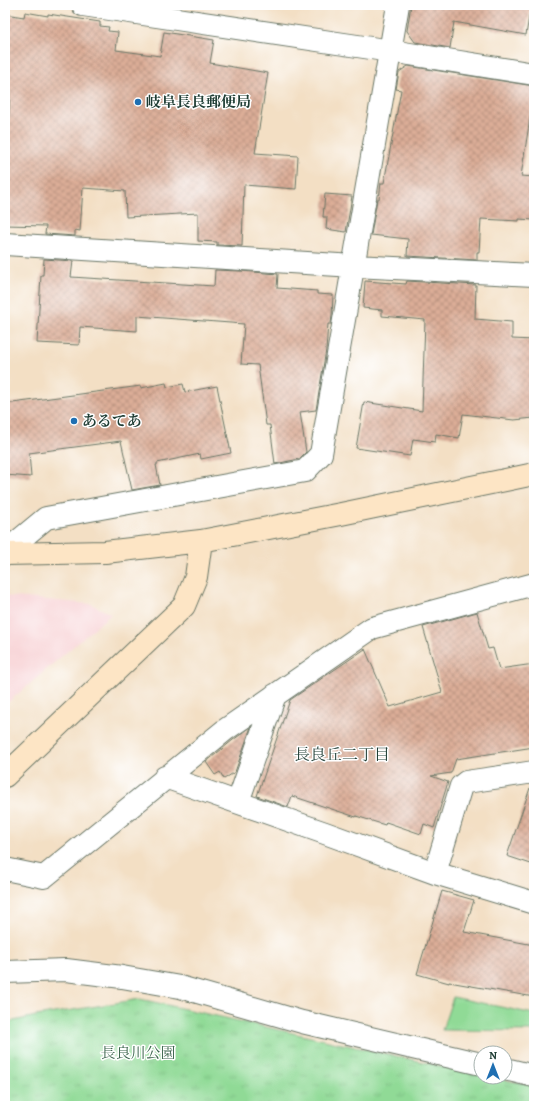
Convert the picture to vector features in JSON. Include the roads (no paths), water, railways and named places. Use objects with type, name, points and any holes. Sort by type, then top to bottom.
[{"type":"street","points":[[83,5],[534,74]]},
{"type":"street","points":[[5,553],[46,518],[305,471],[321,454],[398,5]]},
{"type":"street","points":[[5,244],[534,276]]},
{"type":"street","points":[[5,553],[105,552],[201,541],[534,474]]},
{"type":"street","points":[[5,776],[184,606],[196,577],[201,541]]},
{"type":"street","points":[[5,869],[44,877],[225,730],[372,628],[534,584]]},
{"type":"street","points":[[238,802],[275,695]]},
{"type":"street","points":[[435,873],[461,786],[466,782],[534,772]]},
{"type":"street","points":[[166,777],[435,873],[534,903]]},
{"type":"street","points":[[5,972],[66,970],[122,977],[180,987],[309,1024],[473,1062]]},
{"type":"street","points":[[513,1071],[534,1076]]},
{"type":"place","name":"岐阜長良郵便局","points":[[138,102]]},
{"type":"place","name":"あるてあ","points":[[74,421]]},
{"type":"district","name":"長良丘二丁目","points":[[342,755]]},
{"type":"park label","name":"長良川公園","points":[[138,1053]]}]
